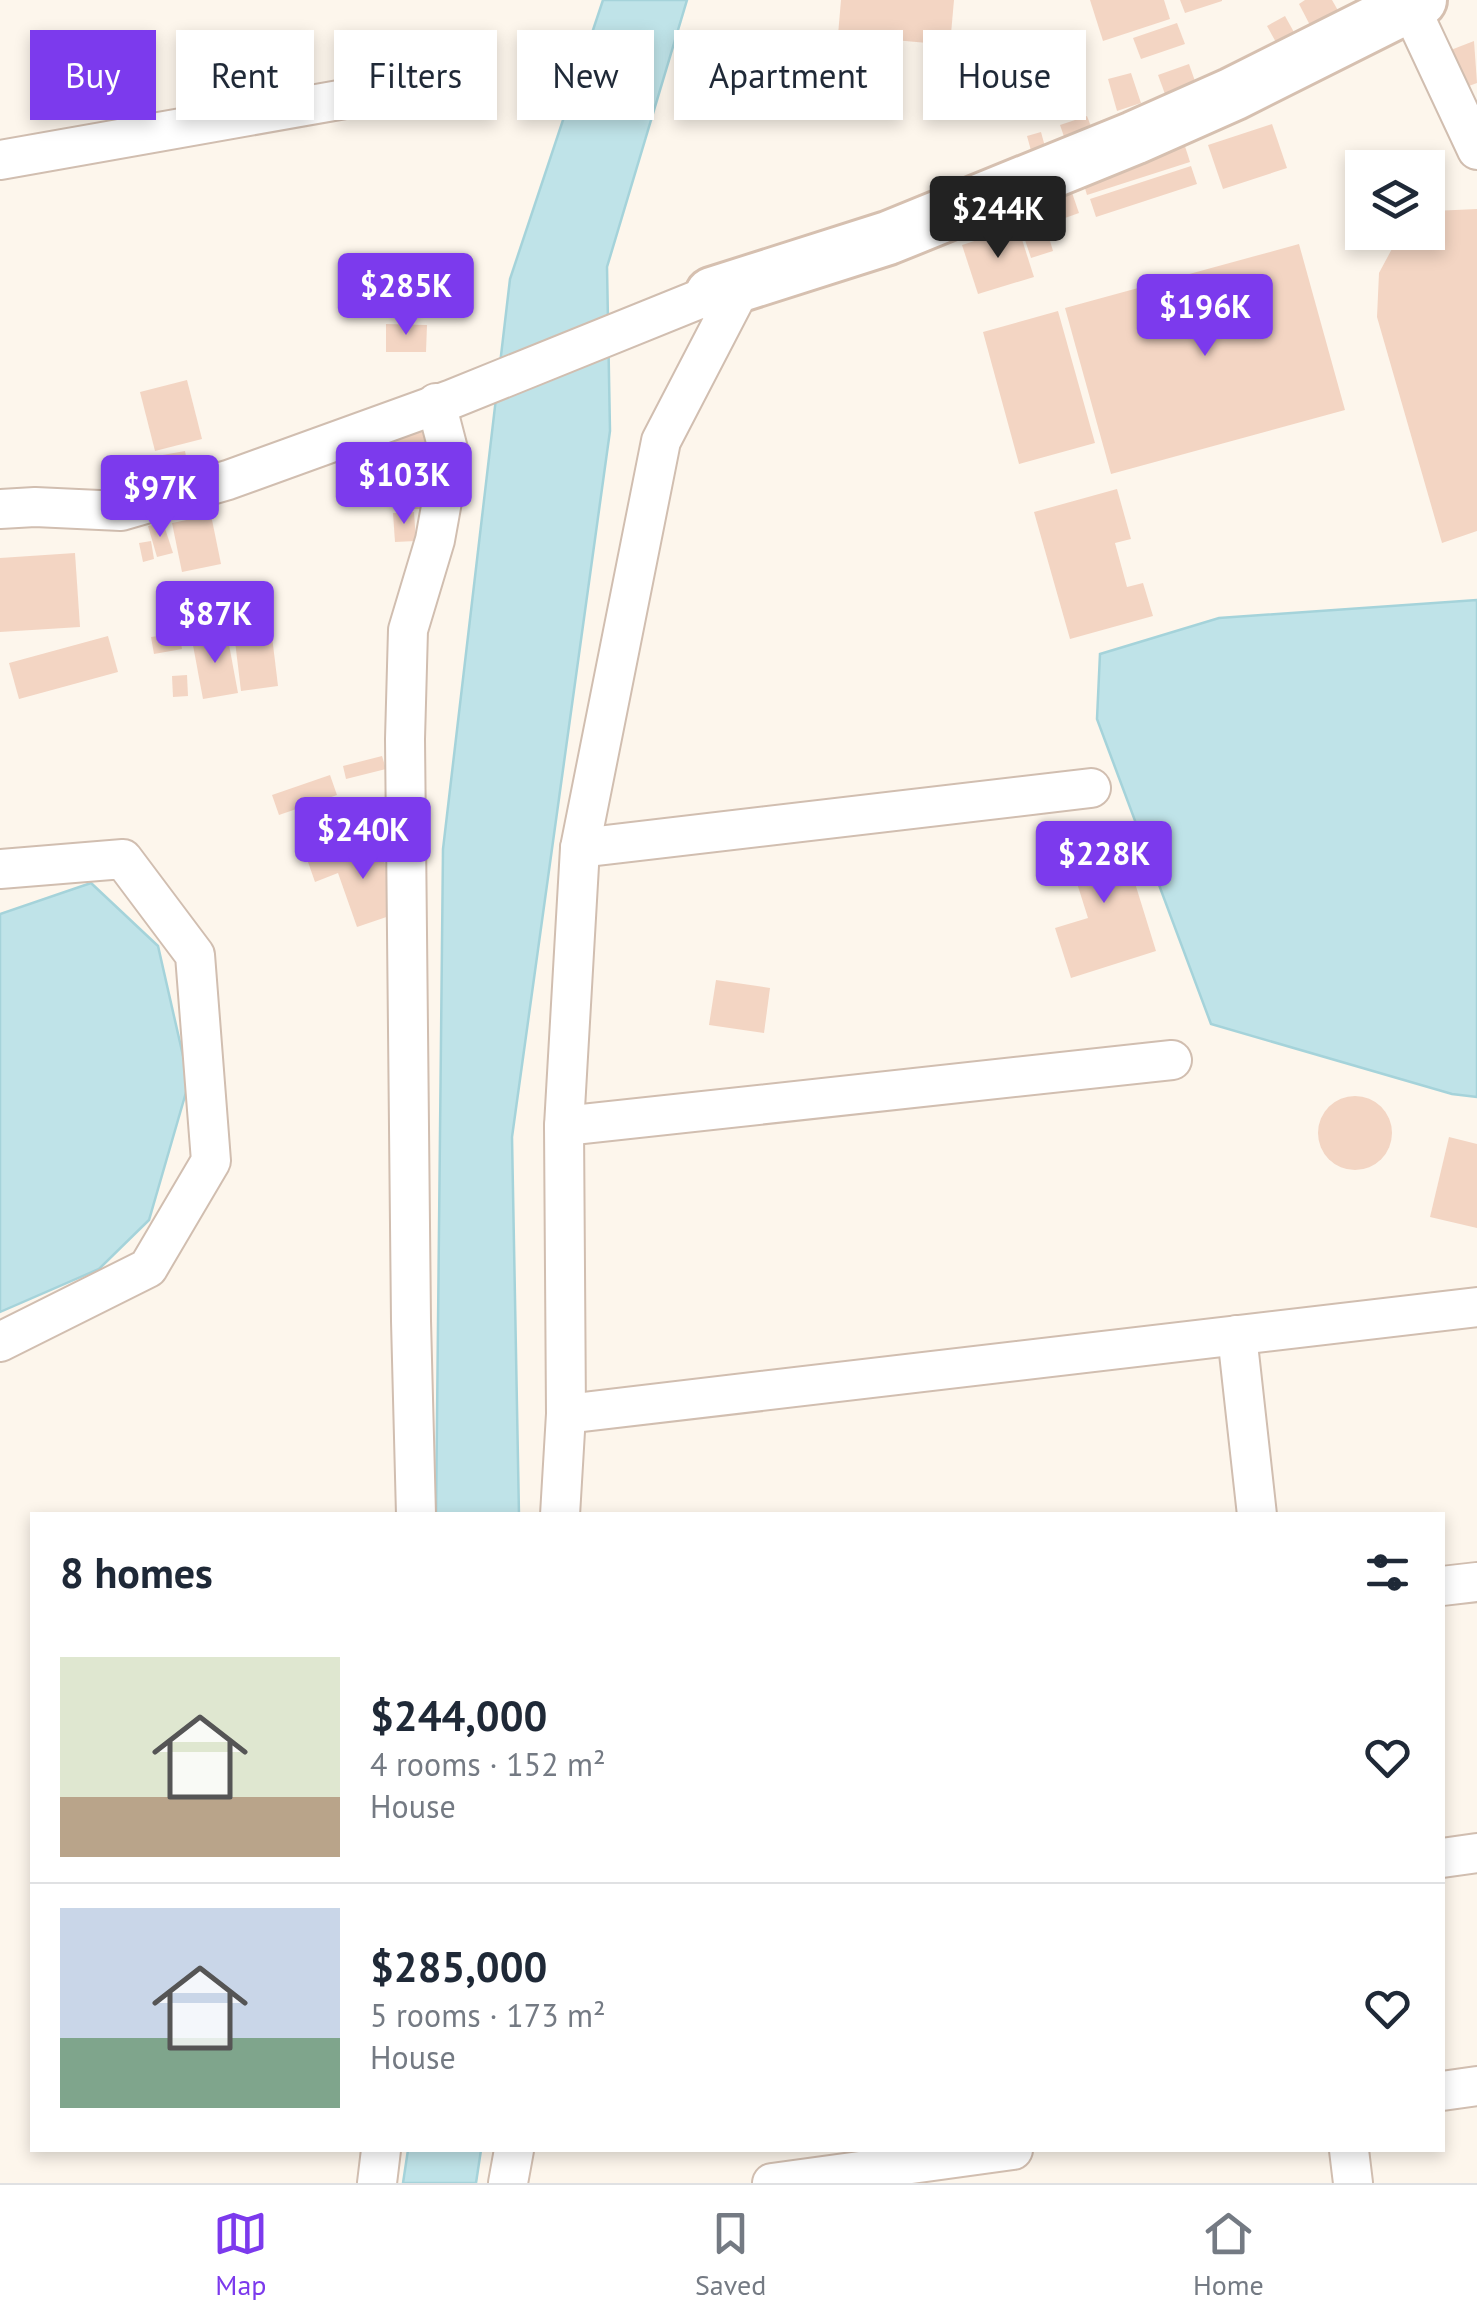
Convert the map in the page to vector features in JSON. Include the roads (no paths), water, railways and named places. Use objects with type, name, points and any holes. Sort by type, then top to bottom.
[{"type":"street","points":[[0,509],[121,511],[228,480],[443,401],[727,289],[888,238],[1134,138],[1416,4],[1477,150]]},
{"type":"street","points":[[0,160],[334,101]]},
{"type":"street","points":[[560,1512],[566,1414],[564,1126],[580,848],[661,441],[727,289]]},
{"type":"street","points":[[416,1512],[411,1302],[408,630],[435,540],[450,457],[443,401]]},
{"type":"street","points":[[580,848],[1091,788]]},
{"type":"street","points":[[0,869],[123,860],[195,955],[211,1161],[148,1268],[0,1342]]},
{"type":"street","points":[[564,1126],[1172,1060]]},
{"type":"street","points":[[566,1414],[1477,1306]]},
{"type":"street","points":[[1236,1335],[1257,1512]]},
{"type":"street","points":[[1445,1586],[1477,1582]]},
{"type":"street","points":[[1445,1858],[1477,1853]]},
{"type":"street","points":[[1445,2091],[1477,2086]]},
{"type":"street","points":[[377,2183],[381,2152]]},
{"type":"street","points":[[508,2183],[514,2152]]},
{"type":"street","points":[[772,2183],[998,2152]]},
{"type":"street","points":[[1349,2152],[1354,2183]]},
{"type":"water","points":[[603,0],[687,0],[678,30],[674,30],[674,43],[654,110],[654,30],[593,30]]},
{"type":"water","points":[[563,120],[651,120],[607,267],[610,431],[512,1137],[519,1512],[436,1512],[443,849],[510,279]]},
{"type":"water","points":[[1477,600],[1477,1097],[1452,1094],[1211,1024],[1097,719],[1100,654],[1219,618]]},
{"type":"water","points":[[91,883],[158,946],[189,1082],[149,1220],[99,1269],[0,1312],[0,914]]},
{"type":"water","points":[[408,2152],[481,2152],[476,2183],[403,2183]]}]
